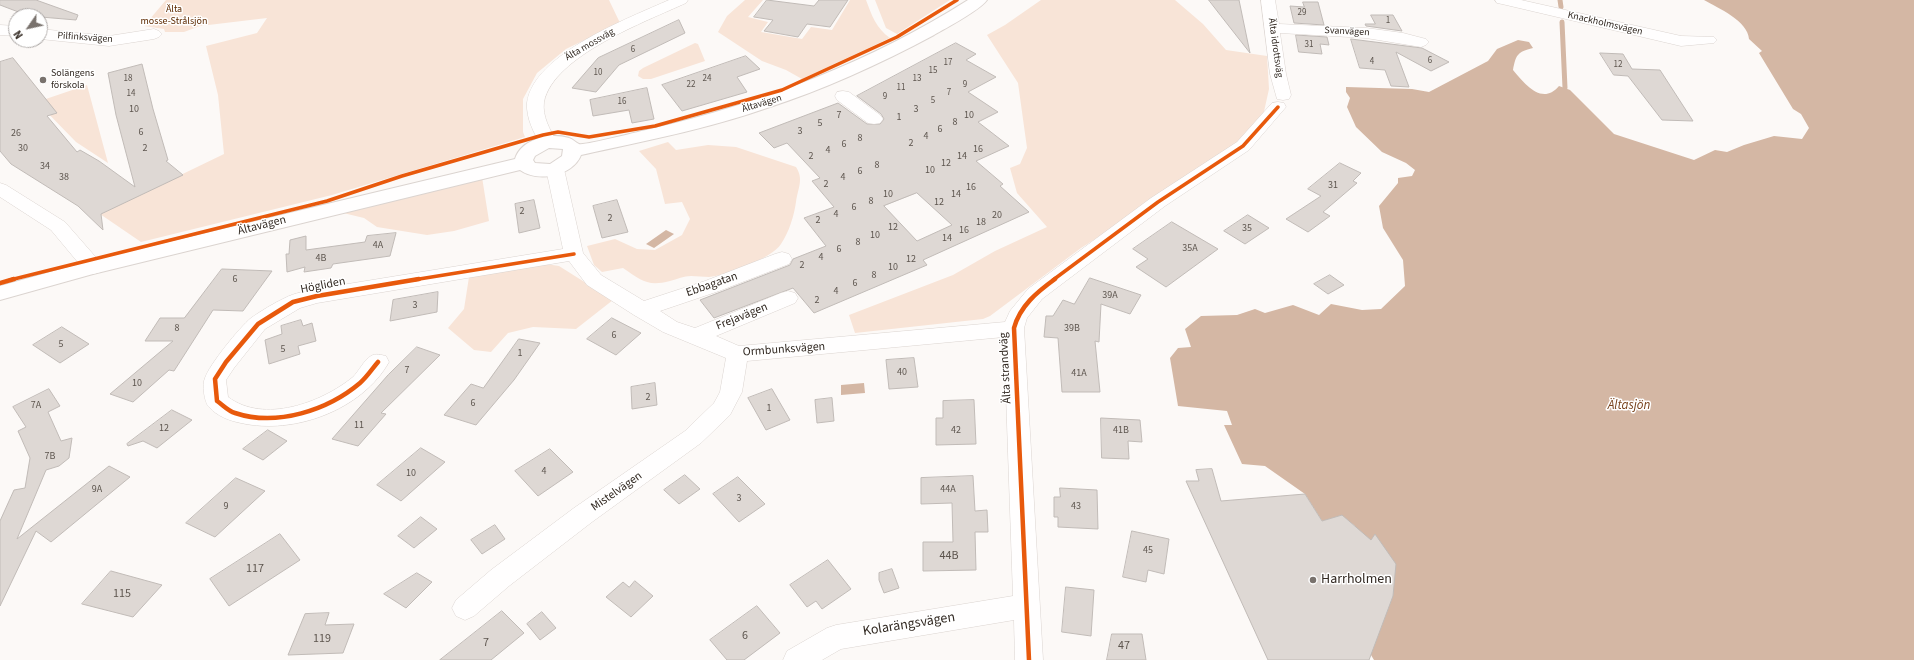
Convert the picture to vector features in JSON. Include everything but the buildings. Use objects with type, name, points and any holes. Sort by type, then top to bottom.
[{"type":"main road","name":"Ältavägen","points":[[574,151],[730,114],[786,96],[842,74],[912,40],[978,0]]},
{"type":"main road","points":[[548,142],[562,142],[571,145],[574,151],[574,155],[568,162],[555,169],[535,170],[524,163],[527,152],[539,144],[548,142]]},
{"type":"main road","name":"Ältavägen","points":[[0,293],[93,267],[524,163]]},
{"type":"street","name":"Älta mossväg","points":[[548,142],[543,135],[534,106],[541,84],[553,68],[572,54],[593,42],[681,0]]},
{"type":"street","name":"Älta idrottsväg","points":[[1268,0],[1273,28],[1280,101]]},
{"type":"street","name":"Knackholmsvägen","points":[[1502,0],[1681,41],[1709,40]]},
{"type":"street","name":"Svanvägen","points":[[1273,28],[1368,32],[1402,37],[1421,42]]},
{"type":"street","name":"Pilfinksvägen","points":[[48,35],[109,41],[154,34]]},
{"type":"street","points":[[843,96],[874,119]]},
{"type":"street","name":"Älta strandväg","points":[[1029,660],[1014,328],[1017,316],[1034,294],[1158,202],[1243,146],[1280,101]]},
{"type":"street","name":"Ormbunksvägen","points":[[555,169],[574,254],[594,280],[670,327],[696,336],[737,354],[966,334],[1014,328]]},
{"type":"street","points":[[0,189],[58,226],[93,267]]},
{"type":"street","name":"Högliden","points":[[378,362],[360,383],[339,397],[312,410],[283,417],[260,418],[234,413],[217,401],[215,379],[226,362],[258,324],[293,302],[317,296],[574,254]]},
{"type":"street","name":"Ebbagatan","points":[[641,310],[719,284],[782,259]]},
{"type":"street","name":"Frejavägen","points":[[696,336],[788,298]]},
{"type":"street","name":"Mistelvägen","points":[[465,608],[500,578],[693,437],[722,409],[731,392],[737,354]]},
{"type":"street","name":"Kolarängsvägen","points":[[797,660],[836,637],[1027,606]]},
{"type":"green space","name":"Älta mosse-Strålsjön","points":[[166,0],[609,0],[620,23],[566,49],[537,73],[523,99],[523,132],[525,137],[332,195],[141,242],[100,214],[224,154],[218,95],[206,46],[257,33],[267,18],[200,26],[184,32],[165,32],[164,29],[144,26]]},
{"type":"green space","points":[[745,0],[763,0],[748,17],[768,22],[761,32],[802,39],[811,27],[832,30],[850,0],[866,0],[878,26],[890,38],[802,79],[786,70],[762,61],[718,32],[727,16]]},
{"type":"green space","points":[[875,0],[950,0],[897,34],[886,28]]},
{"type":"green space","points":[[1041,0],[1175,0],[1203,24],[1226,50],[1267,56],[1269,89],[1263,116],[1224,158],[1081,248],[990,316],[983,319],[855,333],[849,315],[953,275],[995,251],[1047,227],[1017,193],[1010,168],[1020,164],[1027,148],[1018,83],[987,35],[1005,25]]},
{"type":"green space","points":[[695,43],[698,44],[705,61],[651,79],[643,79],[638,76],[639,71],[643,68]]},
{"type":"green space","points":[[87,85],[108,163],[76,142],[37,102]]},
{"type":"green space","points":[[668,142],[676,150],[708,145],[736,147],[796,167],[800,176],[799,188],[791,224],[781,244],[768,255],[737,270],[709,277],[686,276],[662,283],[650,283],[640,279],[623,268],[602,272],[594,265],[587,246],[615,239],[637,249],[655,250],[682,235],[690,219],[682,202],[665,204],[656,169],[639,151]]},
{"type":"green space","points":[[482,177],[489,221],[454,231],[427,235],[377,227],[364,218],[339,212]]},
{"type":"green space","points":[[546,264],[559,266],[613,300],[576,329],[533,327],[508,333],[491,352],[474,350],[448,328],[464,309],[469,277]]},
{"type":"water","name":"Ältasjön","points":[[1704,0],[1914,0],[1914,660],[1374,660],[1371,655],[1369,543],[1355,535],[1355,526],[1342,516],[1322,521],[1305,494],[1265,466],[1242,464],[1224,425],[1232,425],[1227,411],[1178,406],[1170,358],[1178,348],[1191,347],[1185,329],[1201,316],[1237,315],[1255,309],[1265,313],[1293,305],[1319,315],[1331,304],[1362,310],[1381,309],[1405,286],[1403,260],[1383,228],[1379,206],[1398,183],[1398,178],[1412,176],[1415,170],[1406,163],[1382,152],[1356,127],[1347,107],[1350,98],[1346,92],[1346,87],[1412,89],[1429,92],[1488,61],[1497,49],[1518,40],[1529,42],[1533,48],[1518,55],[1513,70],[1528,86],[1534,91],[1546,94],[1553,92],[1559,86],[1570,90],[1614,134],[1694,160],[1715,150],[1727,152],[1774,136],[1802,139],[1809,128],[1801,114],[1793,109],[1759,53],[1762,51],[1749,39],[1744,26],[1724,11]]},
{"type":"water","points":[[666,230],[674,234],[654,248],[646,244]]},
{"type":"water","points":[[864,383],[865,393],[841,395],[841,385]]},
{"type":"waterway","points":[[1560,0],[1561,7]]},
{"type":"waterway","points":[[1562,22],[1565,88]]},
{"type":"cycle path","points":[[0,283],[58,267],[327,201],[402,176],[543,135],[558,132],[589,137],[655,126],[782,90],[897,37],[957,0]]},
{"type":"cycle path","points":[[1029,660],[1014,328],[1017,316],[1035,294],[1158,202],[1243,146],[1278,107]]},
{"type":"cycle path","points":[[378,362],[363,381],[347,393],[317,408],[301,413],[284,417],[251,417],[235,413],[217,401],[215,379],[226,362],[258,324],[293,302],[317,296],[574,254]]},
{"type":"place","name":"Solängens förskola","points":[[43,80]]},
{"type":"place","name":"Harrholmen","points":[[1313,580]]}]
